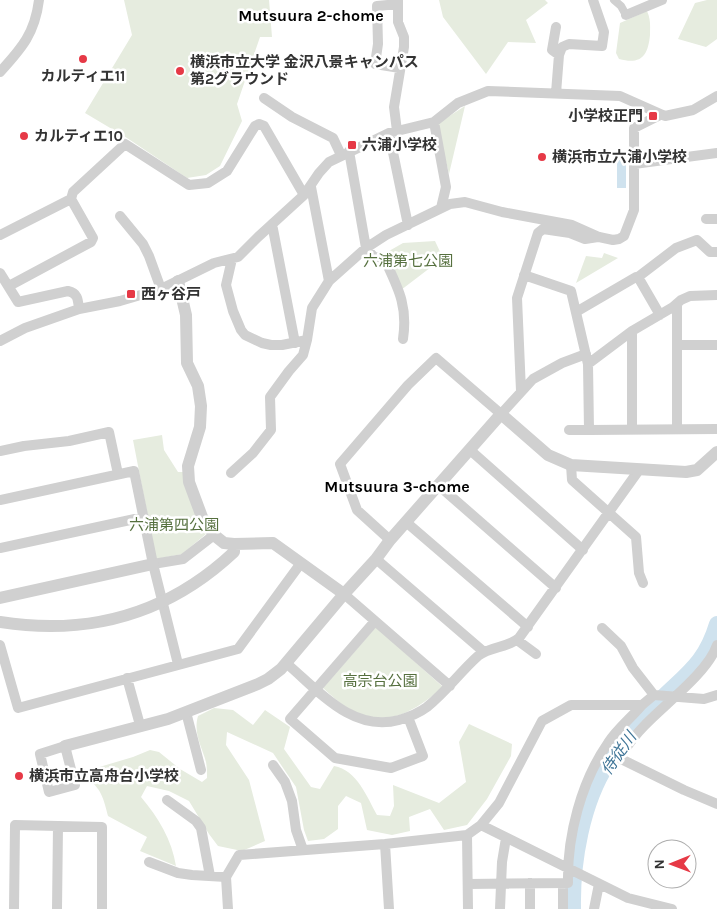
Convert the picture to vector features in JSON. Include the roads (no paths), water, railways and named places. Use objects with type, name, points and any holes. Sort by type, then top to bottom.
[{"type":"street","points":[[0,72],[20,51],[28,39],[37,13],[39,0]]},
{"type":"street","points":[[556,93],[559,56],[562,47],[568,44],[602,46],[604,32],[593,0]]},
{"type":"street","points":[[614,0],[621,6],[626,15],[658,1]]},
{"type":"street","points":[[400,68],[375,64],[378,44],[377,6],[398,2],[398,22],[404,37],[404,47],[394,107],[393,132],[408,225]]},
{"type":"street","points":[[556,27],[552,50],[559,56]]},
{"type":"street","points":[[0,341],[26,328],[79,309],[120,301],[161,288],[214,264],[238,257],[308,191],[319,173],[329,162],[393,132],[434,122],[458,103],[488,91],[620,96],[660,115],[673,116],[694,110],[717,96]]},
{"type":"street","points":[[264,98],[292,117],[333,138],[345,153],[366,248],[374,257],[384,258],[401,296],[405,323],[403,339]]},
{"type":"street","points":[[231,474],[253,453],[271,430],[270,397],[288,371],[303,356],[312,308],[328,281],[366,248],[386,235],[441,208],[450,204],[465,202],[502,212],[572,225],[599,237],[619,240],[624,236],[634,210],[634,128],[660,115]]},
{"type":"street","points":[[434,122],[446,188],[441,208]]},
{"type":"street","points":[[9,286],[91,242],[93,238],[71,200],[73,192],[125,144],[189,185],[208,183],[227,171],[255,126],[259,124],[264,126],[308,191],[328,281]]},
{"type":"street","points":[[634,164],[717,153]]},
{"type":"street","points":[[0,234],[71,200]]},
{"type":"street","points":[[120,216],[143,244],[150,256],[161,288]]},
{"type":"street","points":[[706,219],[717,219]]},
{"type":"street","points":[[272,224],[295,343]]},
{"type":"street","points":[[521,391],[517,298],[538,233],[543,229],[570,233],[584,239],[599,237]]},
{"type":"street","points":[[576,312],[638,277],[676,248],[697,240],[710,252],[717,252]]},
{"type":"street","points":[[232,259],[226,285],[241,330],[262,344],[282,345],[307,340]]},
{"type":"street","points":[[0,273],[18,302],[68,290],[74,292],[77,296],[79,309]]},
{"type":"street","points":[[524,275],[571,291],[587,359],[589,430]]},
{"type":"street","points":[[638,277],[660,315]]},
{"type":"street","points":[[178,281],[186,314],[187,363],[198,386],[201,406],[200,428],[188,466],[189,482],[202,517],[214,535],[224,543],[273,543],[344,594],[450,686]]},
{"type":"street","points":[[66,746],[75,785],[49,792],[40,754],[66,746],[140,725],[168,719],[258,684],[281,669],[376,559],[390,540],[533,379],[562,363],[587,359],[690,296],[717,295]]},
{"type":"street","points":[[677,304],[677,429]]},
{"type":"street","points":[[632,331],[632,430]]},
{"type":"street","points":[[677,345],[717,345]]},
{"type":"street","points":[[390,540],[357,510],[340,464],[408,385],[436,358],[548,455],[572,465],[692,472],[702,467],[717,452]]},
{"type":"street","points":[[569,430],[717,429]]},
{"type":"street","points":[[0,451],[24,446],[70,441],[109,432],[118,474]]},
{"type":"street","points":[[470,450],[582,550]]},
{"type":"street","points":[[572,465],[572,480],[636,536],[639,573],[643,583]]},
{"type":"street","points":[[286,663],[342,711],[357,718],[383,722],[408,717],[426,708],[484,652],[517,640],[639,470]]},
{"type":"street","points":[[0,500],[134,471],[153,564],[178,664]]},
{"type":"street","points":[[438,486],[556,588]]},
{"type":"street","points":[[0,548],[144,517]]},
{"type":"street","points":[[406,522],[528,627]]},
{"type":"street","points":[[0,598],[153,564],[184,559],[214,535]]},
{"type":"street","points":[[0,622],[24,625],[70,626],[113,620],[162,603],[200,580],[218,568],[234,552],[234,544]]},
{"type":"street","points":[[376,559],[484,652]]},
{"type":"street","points":[[0,645],[18,708],[238,649],[301,563]]},
{"type":"street","points":[[375,621],[290,719],[335,758],[391,768],[423,756],[408,717]]},
{"type":"street","points":[[602,628],[621,646],[633,668],[655,695]]},
{"type":"street","points":[[517,640],[536,654]]},
{"type":"street","points":[[716,648],[701,670],[672,696],[618,758],[717,804]]},
{"type":"street","points":[[127,678],[140,725]]},
{"type":"street","points":[[468,884],[568,883],[567,868],[573,830],[582,798],[608,742],[655,695],[704,699],[717,695]]},
{"type":"street","points":[[228,909],[226,877],[239,855],[384,844],[467,835],[481,826],[499,803],[542,720],[571,705],[642,706]]},
{"type":"street","points":[[186,712],[201,770]]},
{"type":"street","points":[[273,765],[285,782],[292,801],[296,830],[303,850]]},
{"type":"street","points":[[167,800],[196,821],[201,828],[210,876]]},
{"type":"street","points":[[14,909],[15,825],[102,828],[102,909]]},
{"type":"street","points":[[57,909],[58,826]]},
{"type":"street","points":[[481,826],[628,898],[656,907],[672,909]]},
{"type":"street","points":[[467,835],[467,908]]},
{"type":"street","points":[[500,909],[500,884],[506,838]]},
{"type":"street","points":[[384,844],[389,909]]},
{"type":"street","points":[[149,862],[178,873],[226,877]]},
{"type":"street","points":[[530,883],[530,909]]},
{"type":"street","points":[[562,909],[563,883]]},
{"type":"street","points":[[594,909],[596,883]]},
{"type":"street","points":[[625,909],[628,898]]},
{"type":"water","points":[[617,155],[626,155],[626,188],[617,188]]},
{"type":"waterway","name":"侍従川","points":[[573,909],[574,872],[580,833],[591,796],[599,779],[612,757],[626,739],[657,703],[694,667],[707,649],[717,624]]},
{"type":"place","name":"カルティエ11","points":[[83,59]]},
{"type":"place","name":"横浜市立大学 金沢八景キャンパス 第2グラウンド","points":[[180,71]]},
{"type":"place","name":"小学校正門","points":[[653,116]]},
{"type":"place","name":"カルティエ10","points":[[24,136]]},
{"type":"place","name":"六浦小学校","points":[[352,145]]},
{"type":"place","name":"横浜市立六浦小学校","points":[[542,157]]},
{"type":"place","name":"西ヶ谷戸","points":[[131,294]]},
{"type":"place","name":"横浜市立高舟台小学校","points":[[19,776]]},
{"type":"district","name":"Mutsuura 2-chome","points":[[311,15]]},
{"type":"district","name":"Mutsuura 3-chome","points":[[397,486]]},
{"type":"park label","name":"六浦第七公園","points":[[408,261]]},
{"type":"park label","name":"六浦第四公園","points":[[174,525]]},
{"type":"park label","name":"高宗台公園","points":[[380,681]]}]
